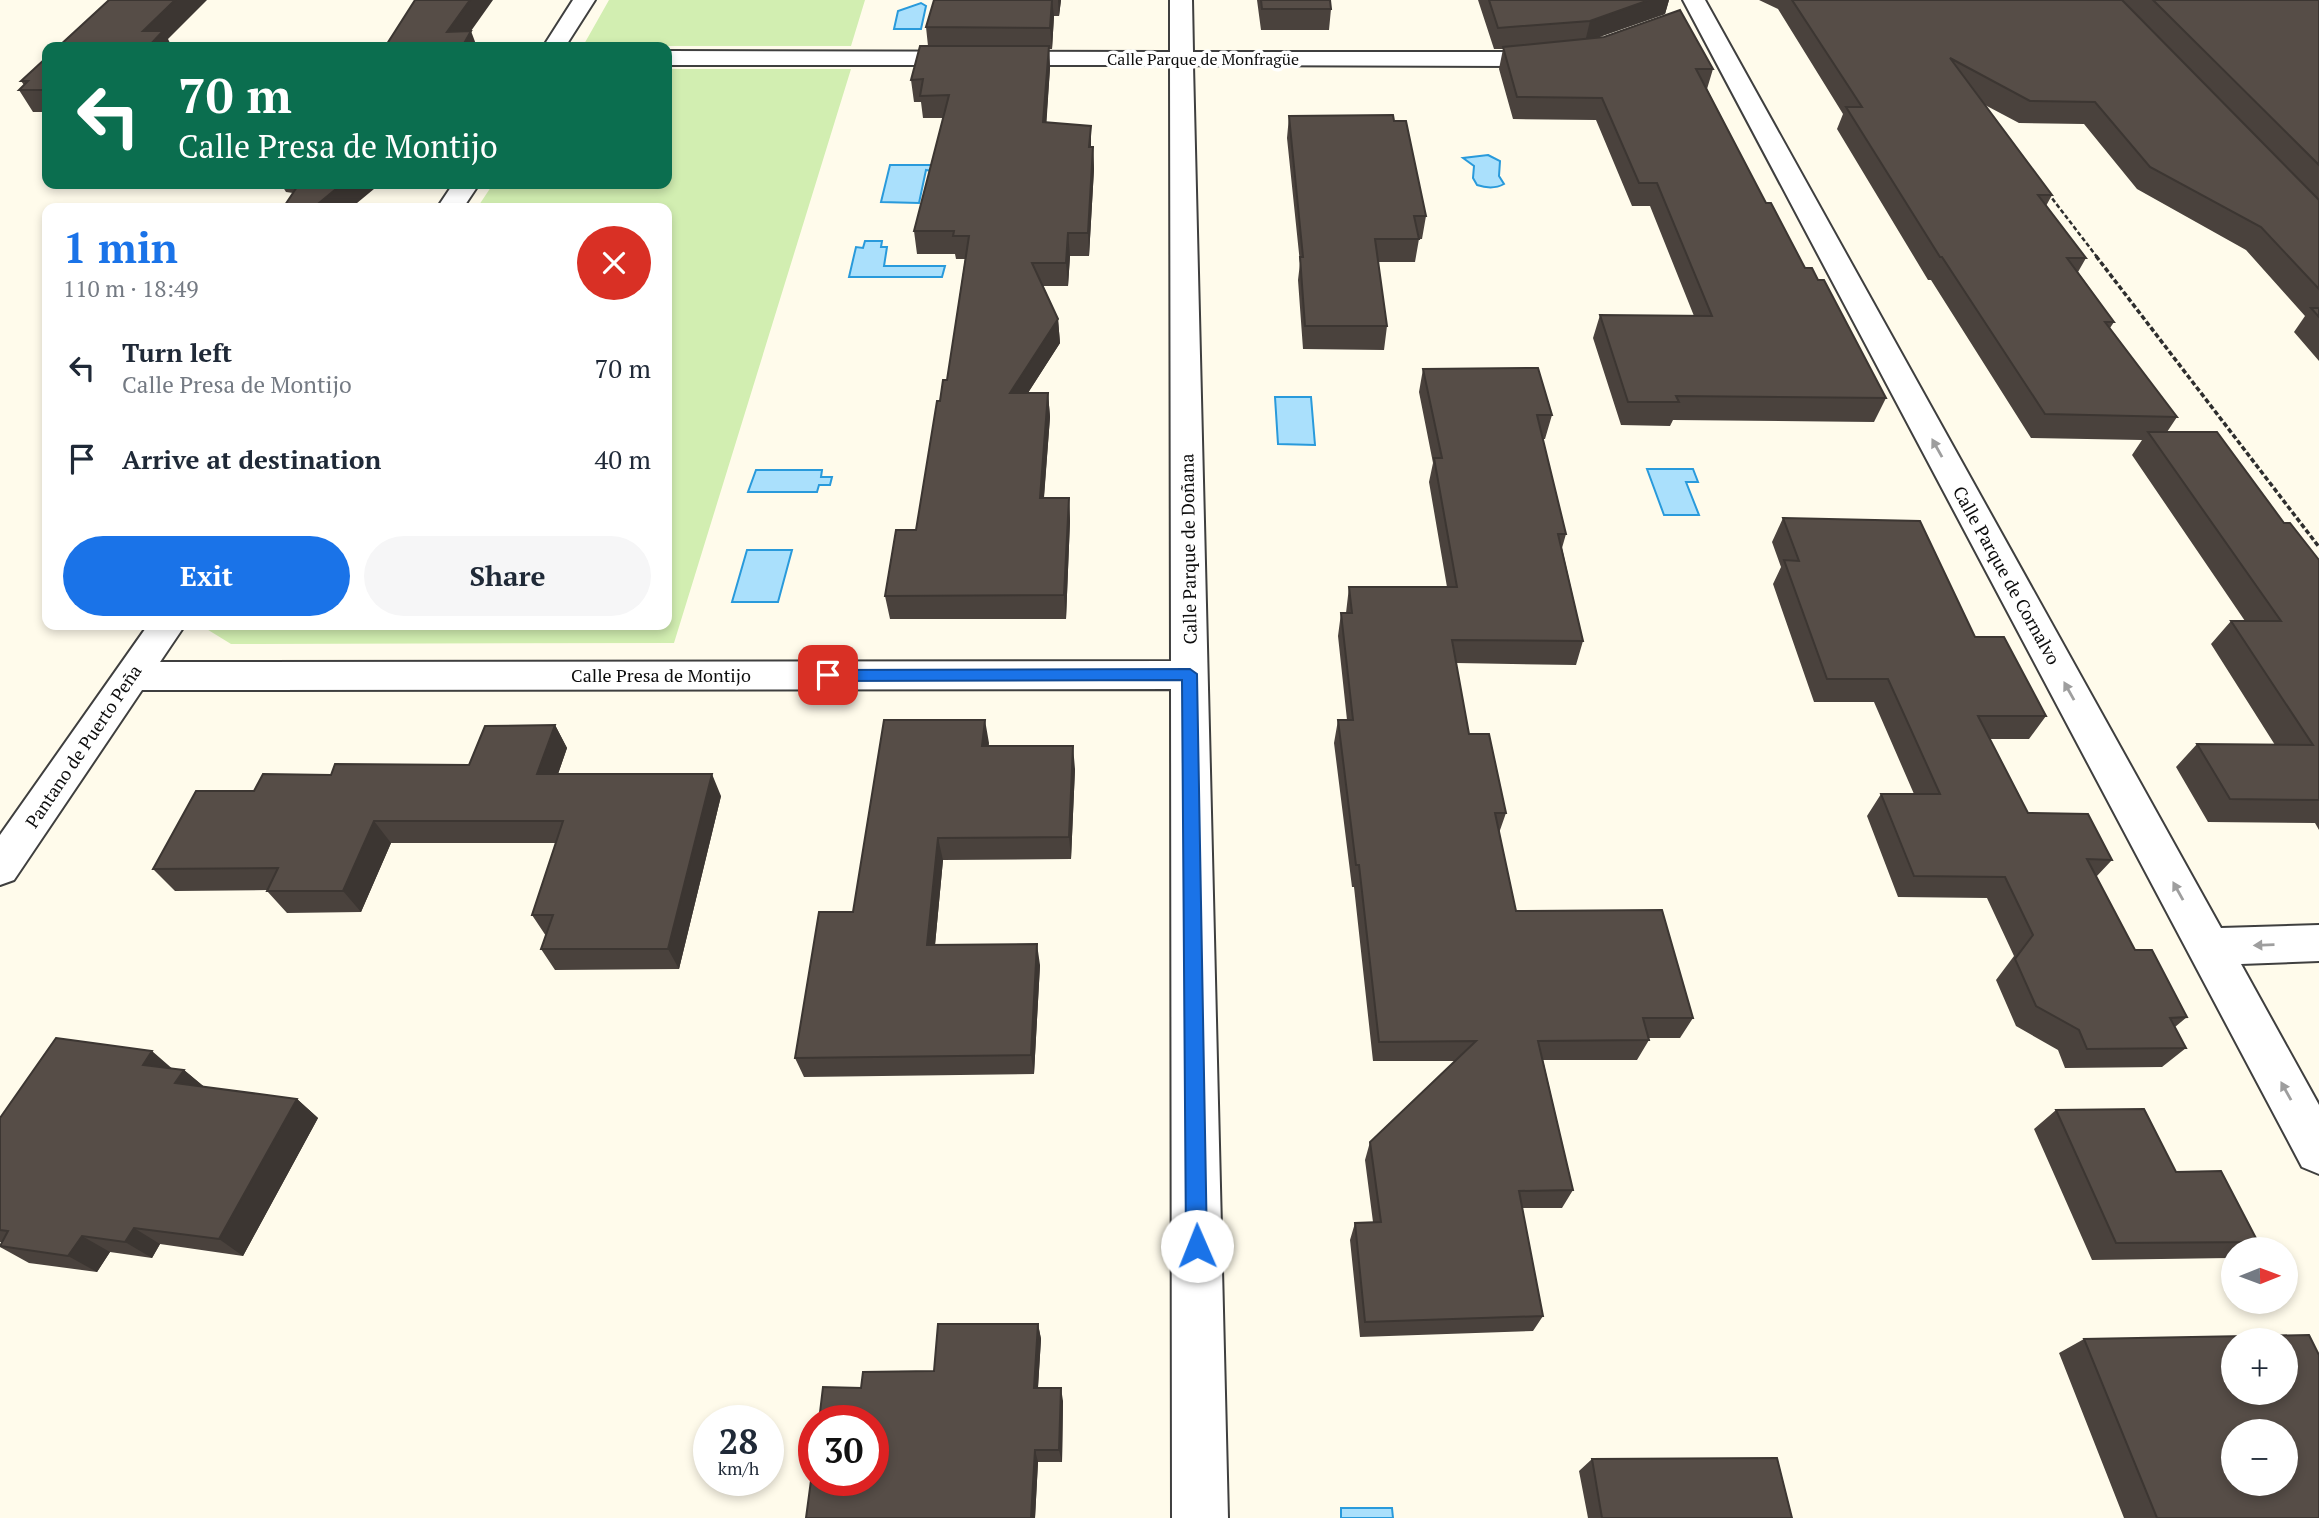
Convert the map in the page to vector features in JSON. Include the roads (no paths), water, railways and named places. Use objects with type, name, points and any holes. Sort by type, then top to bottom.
[{"type":"street","points":[[557,42],[584,0]]},
{"type":"street","name":"Calle Parque de Doñana","points":[[1181,0],[1200,1518]]},
{"type":"street","name":"Calle Parque de Cornalvo","points":[[1697,9],[2319,1151]]},
{"type":"street","name":"Calle Parque de Monfragüe","points":[[672,58],[1516,59],[1578,53]]},
{"type":"street","name":"Pantano de Puerto Peña","points":[[0,868],[163,630]]},
{"type":"street","name":"Calle Presa de Montijo","points":[[131,676],[1190,674]]},
{"type":"street","points":[[2208,947],[2319,943]]},
{"type":"water","points":[[921,3],[926,6],[921,29],[894,29],[898,11]]},
{"type":"water","points":[[1488,155],[1500,161],[1499,176],[1504,184],[1497,187],[1477,185],[1473,178],[1474,166],[1463,158]]},
{"type":"water","points":[[890,165],[938,165],[937,172],[926,170],[919,203],[881,202]]},
{"type":"water","points":[[865,241],[882,241],[881,247],[887,247],[884,266],[945,266],[942,277],[849,277],[856,247],[863,248]]},
{"type":"water","points":[[1275,397],[1311,397],[1315,445],[1278,444]]},
{"type":"water","points":[[1647,469],[1693,469],[1698,482],[1686,482],[1699,515],[1664,515]]},
{"type":"water","points":[[756,470],[822,470],[821,477],[832,477],[830,485],[819,485],[817,492],[748,492]]},
{"type":"water","points":[[747,550],[792,550],[778,602],[732,602]]},
{"type":"water","points":[[1341,1508],[1392,1508],[1393,1518],[1341,1518]]}]
